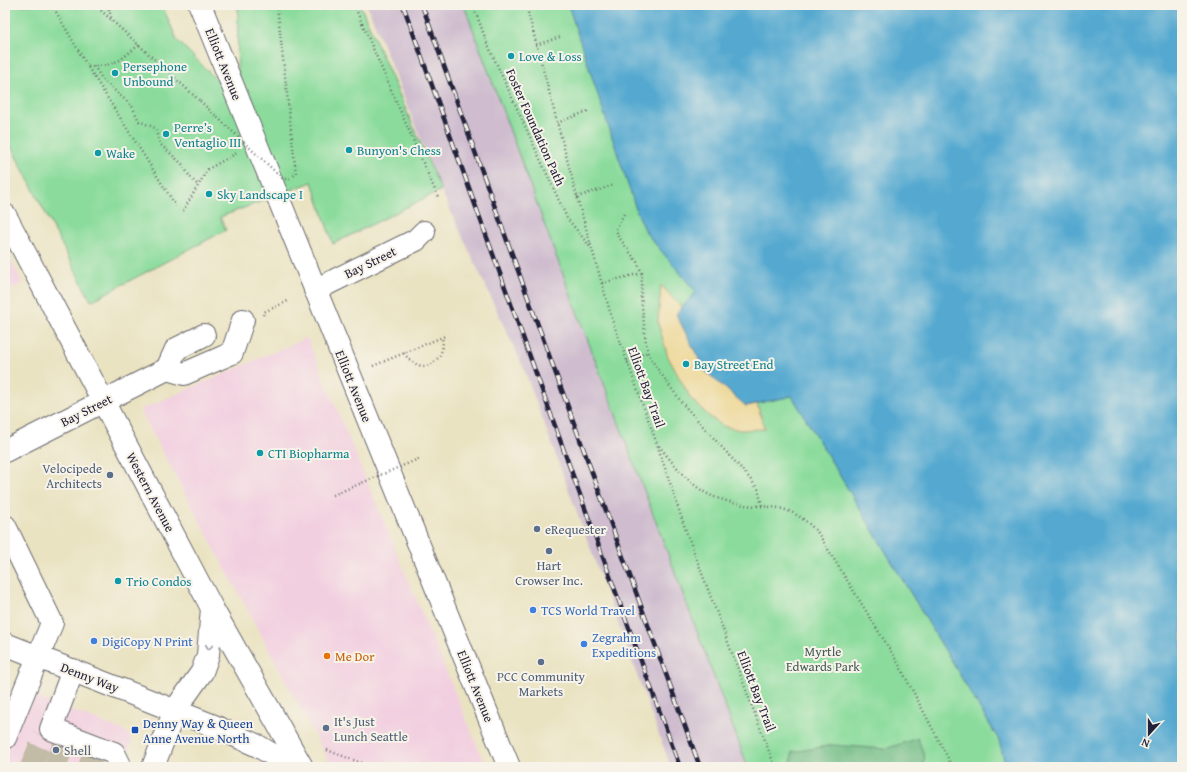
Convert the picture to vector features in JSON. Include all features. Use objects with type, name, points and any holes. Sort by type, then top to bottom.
[{"type":"main road","name":"Elliott Avenue","points":[[200,5],[509,767]]},
{"type":"main road","name":"Western Avenue","points":[[5,215],[212,608],[302,767]]},
{"type":"main road","name":"Bay Street","points":[[315,290],[416,240],[424,232]]},
{"type":"main road","points":[[204,335],[176,349],[167,369],[184,374],[232,352],[243,320]]},
{"type":"main road","name":"Bay Street","points":[[5,451],[167,369]]},
{"type":"main road","points":[[5,526],[52,623],[5,738]]},
{"type":"main road","points":[[154,767],[175,710],[202,672],[208,655],[212,608]]},
{"type":"main road","name":"Denny Way","points":[[5,644],[214,726],[258,746],[293,767]]},
{"type":"main road","points":[[73,670],[57,736],[95,751],[114,753],[119,763],[118,767]]},
{"type":"path","points":[[52,5],[88,67],[176,206]]},
{"type":"path","points":[[95,5],[283,178],[291,179],[296,174],[277,5]]},
{"type":"path","points":[[108,5],[113,21]]},
{"type":"path","points":[[354,5],[438,197]]},
{"type":"path","name":"Foster Foundation Path","points":[[473,5],[487,43],[567,218],[592,250]]},
{"type":"path","name":"Elliott Bay Trail","points":[[526,5],[577,196],[613,322],[657,444],[686,531],[775,767]]},
{"type":"path","points":[[536,45],[560,37]]},
{"type":"path","points":[[88,67],[108,65],[120,60],[139,45]]},
{"type":"path","points":[[94,66],[103,80],[132,106],[139,121],[155,128],[160,144],[182,164],[190,178],[198,185]]},
{"type":"path","points":[[557,122],[588,111]]},
{"type":"path","points":[[183,211],[208,169],[235,154],[246,144]]},
{"type":"path","points":[[577,196],[614,185]]},
{"type":"path","points":[[624,214],[616,229],[618,236],[637,262],[642,273],[641,297],[648,352],[654,364],[682,403],[758,489],[762,506]]},
{"type":"path","points":[[602,283],[642,273]]},
{"type":"path","points":[[264,312],[290,300]]},
{"type":"path","points":[[373,366],[445,336]]},
{"type":"path","points":[[404,353],[409,360],[416,365],[429,366],[435,362],[440,355],[443,342],[442,338]]},
{"type":"path","points":[[627,360],[648,352]]},
{"type":"path","points":[[657,444],[693,483],[711,496],[743,505],[777,508],[794,513],[807,521],[818,533],[898,663],[952,767]]},
{"type":"path","points":[[333,496],[421,458]]},
{"type":"path","points":[[327,750],[372,767]]},
{"type":"shaded area","points":[[367,5],[464,5],[552,245],[748,767],[671,767],[524,369],[441,190]]},
{"type":"shaded area","points":[[5,249],[23,283],[5,293]]},
{"type":"shaded area","points":[[307,338],[486,767],[332,767],[140,410]]},
{"type":"shaded area","points":[[26,693],[127,732],[132,741],[122,767],[5,767],[5,746]]},
{"type":"green space","points":[[5,5],[162,5],[177,40],[237,100],[238,5],[360,5],[441,190],[333,244],[312,182],[220,217],[226,230],[91,301],[5,135]]},
{"type":"green space","name":"Myrtle Edwards Park","points":[[464,5],[568,5],[637,212],[647,234],[697,292],[746,406],[792,396],[999,740],[1006,767],[748,767],[552,245]]},
{"type":"green space","points":[[918,738],[925,758],[921,767],[791,767],[792,752],[833,745],[885,749]]},
{"type":"sand","name":"Bay Street End","points":[[661,285],[682,308],[676,314],[746,406],[757,404],[765,429],[740,430],[723,426],[710,417],[691,399],[668,357],[658,323]]},
{"type":"water","points":[[568,5],[1182,5],[1182,767],[1006,767],[999,740],[792,396],[746,406],[705,371],[676,314],[696,292],[647,234],[637,212]]},
{"type":"tunnel","points":[[31,767],[44,736]]},
{"type":"tunnel","points":[[55,767],[64,744]]},
{"type":"tunnel","points":[[89,767],[93,756]]},
{"type":"railway","points":[[403,5],[680,767]]},
{"type":"railway","points":[[422,5],[700,767]]},
{"type":"place","name":"Love & Loss","points":[[511,56]]},
{"type":"place","name":"Persephone Unbound","points":[[115,73]]},
{"type":"place","name":"Perre’s Ventaglio III","points":[[166,134]]},
{"type":"place","name":"Bunyon's Chess","points":[[349,150]]},
{"type":"place","name":"Wake","points":[[98,153]]},
{"type":"place","name":"Sky Landscape I","points":[[209,194]]},
{"type":"place","name":"Bay Street End","points":[[686,364]]},
{"type":"place","name":"CTI Biopharma","points":[[260,453]]},
{"type":"place","name":"Velocipede Architects","points":[[110,475]]},
{"type":"place","name":"eRequester","points":[[537,529]]},
{"type":"place","name":"Hart Crowser Inc.","points":[[549,551]]},
{"type":"place","name":"Trio Condos","points":[[118,581]]},
{"type":"place","name":"TCS World Travel","points":[[533,610]]},
{"type":"place","name":"DigiCopy N Print","points":[[94,641]]},
{"type":"place","name":"Zegrahm Expeditions","points":[[584,644]]},
{"type":"place","name":"Me Dor","points":[[327,656]]},
{"type":"place","name":"PCC Community Markets","points":[[541,662]]},
{"type":"place","name":"It's Just Lunch Seattle","points":[[326,728]]},
{"type":"place","name":"Denny Way & Queen Anne Avenue North","points":[[135,730]]},
{"type":"place","name":"Shell","points":[[56,750]]}]
